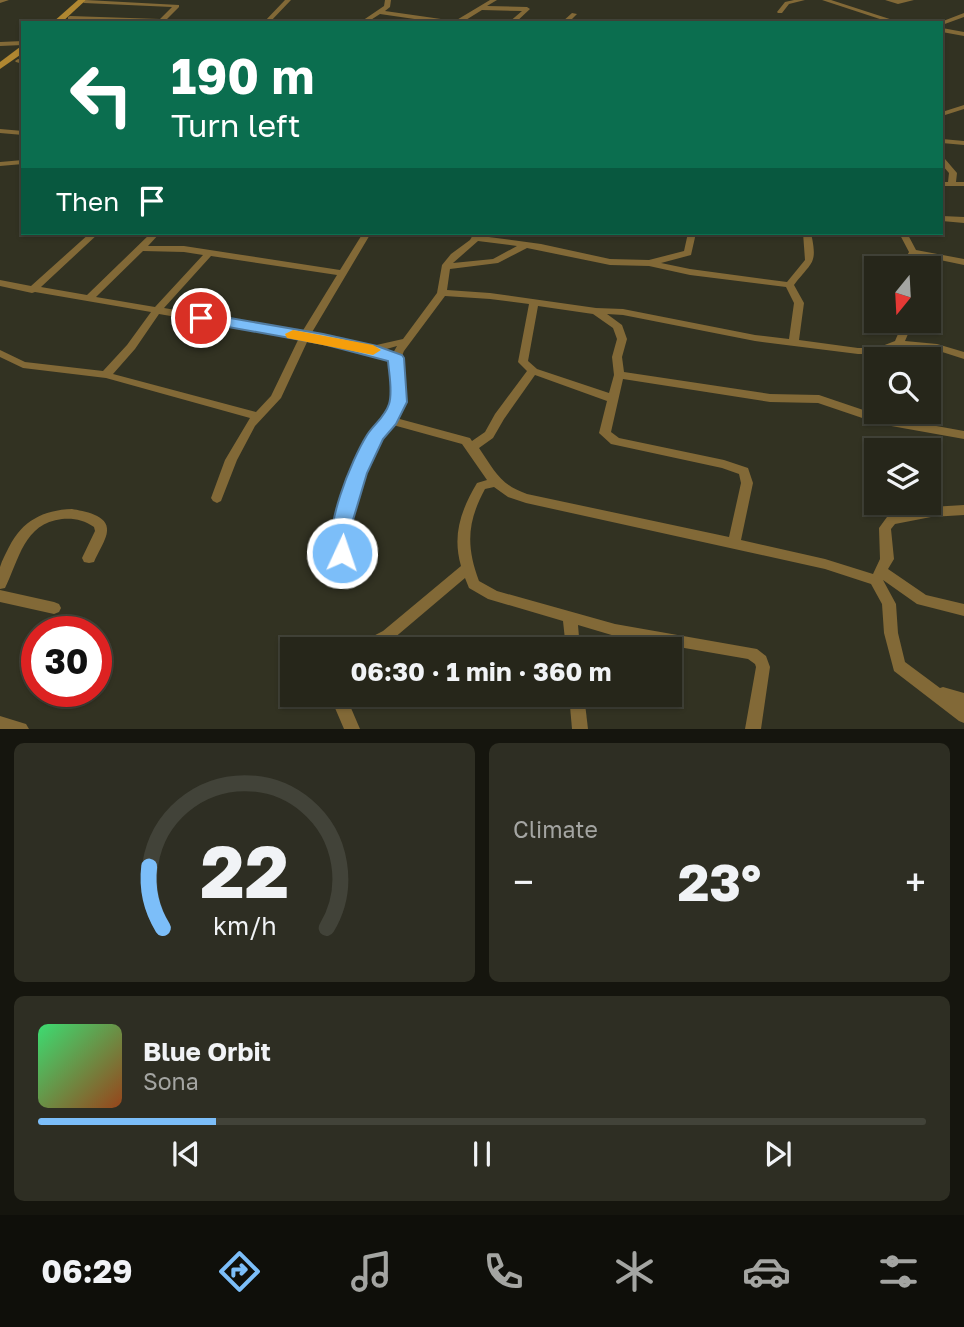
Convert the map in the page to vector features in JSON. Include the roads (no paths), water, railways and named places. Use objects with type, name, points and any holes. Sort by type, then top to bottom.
[{"type":"main road","points":[[67,20],[85,1]]},
{"type":"main road","points":[[59,21],[85,1]]},
{"type":"main road","points":[[0,66],[21,50]]},
{"type":"main road","points":[[0,73],[21,60]]},
{"type":"street","points":[[0,1],[6,0]]},
{"type":"street","points":[[268,21],[288,0]]},
{"type":"street","points":[[365,21],[388,6],[388,0]]},
{"type":"street","points":[[459,21],[494,0]]},
{"type":"street","points":[[780,12],[787,3],[802,0]]},
{"type":"street","points":[[825,0],[883,21]]},
{"type":"street","points":[[888,0],[911,0]]},
{"type":"street","points":[[85,1],[177,6],[162,20]]},
{"type":"street","points":[[481,8],[527,9],[513,21],[481,8]]},
{"type":"street","points":[[380,12],[442,21]]},
{"type":"street","points":[[566,21],[574,14]]},
{"type":"street","points":[[943,22],[964,15]]},
{"type":"street","points":[[67,20],[177,21]]},
{"type":"street","points":[[943,30],[964,34]]},
{"type":"street","points":[[0,44],[21,43]]},
{"type":"street","points":[[943,114],[964,107]]},
{"type":"street","points":[[0,131],[21,133]]},
{"type":"street","points":[[943,141],[964,143]]},
{"type":"street","points":[[0,164],[21,162]]},
{"type":"street","points":[[943,162],[953,173],[952,183]]},
{"type":"street","points":[[943,184],[964,184]]},
{"type":"street","points":[[943,219],[964,220]]},
{"type":"street","points":[[32,290],[93,235]]},
{"type":"street","points":[[88,299],[154,235]]},
{"type":"street","points":[[217,498],[231,460],[251,425],[276,398],[305,337],[367,235]]},
{"type":"street","points":[[343,567],[341,539],[350,497],[375,437],[390,420],[400,395],[396,358],[442,293],[446,267],[459,252],[478,235],[610,262],[649,262],[688,253],[692,235]]},
{"type":"street","points":[[789,285],[810,262],[812,254],[807,235]]},
{"type":"street","points":[[904,235],[913,252]]},
{"type":"street","points":[[446,267],[495,261],[527,245]]},
{"type":"street","points":[[140,248],[161,247],[343,273]]},
{"type":"street","points":[[913,252],[964,262]]},
{"type":"street","points":[[911,256],[913,252]]},
{"type":"street","points":[[106,375],[131,347],[157,310],[209,253]]},
{"type":"street","points":[[649,262],[690,272],[789,285]]},
{"type":"street","points":[[0,283],[372,349],[396,358]]},
{"type":"street","points":[[789,285],[799,303],[794,342]]},
{"type":"street","points":[[442,293],[636,314],[755,338],[868,352],[899,342],[937,347],[964,356]]},
{"type":"street","points":[[534,302],[523,362],[533,371],[614,399]]},
{"type":"street","points":[[596,311],[620,331],[622,339],[617,357],[619,375],[605,433],[610,439],[724,464],[744,471],[747,483],[734,543]]},
{"type":"street","points":[[899,342],[903,333]]},
{"type":"street","points":[[372,349],[406,341]]},
{"type":"street","points":[[0,353],[23,365],[106,375],[258,416]]},
{"type":"street","points":[[472,447],[489,435],[533,371]]},
{"type":"street","points":[[619,375],[769,398],[819,399],[880,420],[964,435]]},
{"type":"street","points":[[390,420],[461,438],[472,447],[494,482],[505,491],[526,498],[879,575],[922,600],[964,610]]},
{"type":"street","points":[[494,482],[481,486],[462,532],[468,568],[474,584],[483,590],[570,619],[654,638],[752,653],[761,660],[763,667],[753,729]]},
{"type":"street","points":[[964,510],[931,512],[891,520],[886,528],[887,559],[879,575],[889,604],[896,660],[903,671],[964,716]]},
{"type":"street","points":[[0,584],[24,533],[46,517],[75,514],[94,519],[100,525],[101,531],[89,558]]},
{"type":"street","points":[[383,637],[468,568]]},
{"type":"street","points":[[0,597],[54,608]]},
{"type":"street","points":[[570,619],[572,637]]},
{"type":"street","points":[[930,691],[964,700]]},
{"type":"street","points":[[343,707],[352,729]]},
{"type":"street","points":[[578,707],[580,729]]},
{"type":"street","points":[[0,723],[22,729]]}]
